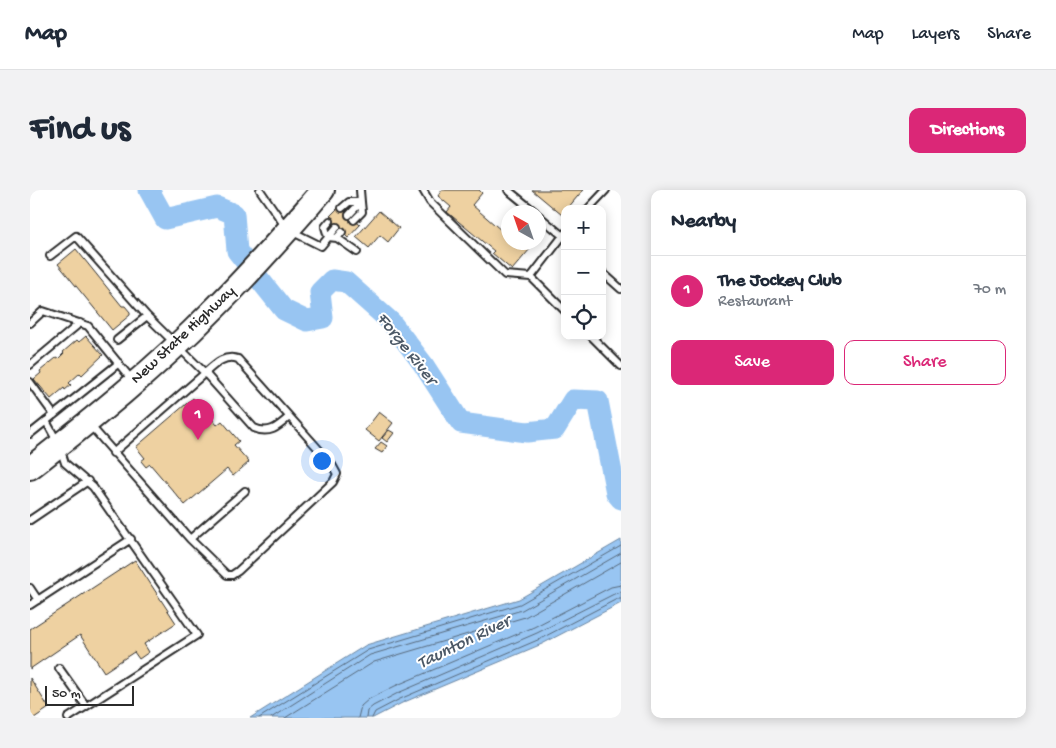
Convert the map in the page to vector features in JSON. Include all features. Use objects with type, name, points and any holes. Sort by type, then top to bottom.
[{"type":"highway","name":"New State Highway","points":[[30,468],[135,383],[177,345],[238,285],[323,190]]},
{"type":"lane","points":[[260,190],[288,230],[321,246],[328,237],[340,230],[337,238]]},
{"type":"lane","points":[[352,217],[361,202],[360,190]]},
{"type":"lane","points":[[423,190],[430,202],[505,275],[531,277],[561,307]]},
{"type":"lane","points":[[508,190],[527,205]]},
{"type":"lane","points":[[592,205],[606,190]]},
{"type":"lane","points":[[342,208],[349,202],[361,202]]},
{"type":"lane","points":[[328,237],[325,227],[330,221]]},
{"type":"lane","points":[[546,221],[561,233]]},
{"type":"lane","points":[[50,256],[76,236],[147,316],[205,372],[254,428],[261,431],[270,431],[289,417]]},
{"type":"lane","points":[[328,237],[337,238],[357,252]]},
{"type":"lane","points":[[531,277],[561,239]]},
{"type":"lane","points":[[606,276],[621,290]]},
{"type":"lane","points":[[30,323],[43,311],[88,326],[135,383]]},
{"type":"lane","points":[[117,340],[147,316]]},
{"type":"lane","points":[[30,365],[80,323]]},
{"type":"lane","points":[[595,340],[621,366]]},
{"type":"lane","points":[[88,422],[114,453],[190,540],[227,575],[232,575],[238,571],[333,482],[337,474],[335,468],[238,359],[232,357],[224,359],[205,372],[114,453]]},
{"type":"lane","points":[[30,434],[119,363]]},
{"type":"lane","points":[[30,382],[54,415]]},
{"type":"lane","points":[[46,422],[59,445],[65,463],[75,473],[88,481],[131,539],[197,635],[68,718]]},
{"type":"lane","points":[[30,520],[88,481]]},
{"type":"lane","points":[[190,540],[245,491]]},
{"type":"lane","points":[[30,606],[131,539]]},
{"type":"lane","points":[[30,588],[38,600]]},
{"type":"lane","points":[[60,668],[86,706]]},
{"type":"water","name":"Taunton River","points":[[621,540],[621,603],[542,644],[402,703],[373,718],[250,718],[366,645],[519,599]]},
{"type":"building","points":[[442,190],[479,190],[482,193],[472,205],[501,230],[501,250],[529,250],[512,270],[492,253],[494,251],[447,212],[451,207],[438,196]]},
{"type":"building","points":[[532,190],[583,190],[570,205],[561,205],[561,214]]},
{"type":"building","points":[[340,206],[360,225],[348,238],[328,218]]},
{"type":"building","points":[[379,211],[399,228],[388,242],[380,235],[369,248],[356,237]]},
{"type":"building","points":[[76,249],[122,306],[125,306],[130,312],[130,315],[112,330],[58,264]]},
{"type":"building","points":[[86,336],[103,355],[82,375],[80,373],[69,383],[71,385],[65,390],[64,388],[51,399],[34,379],[41,373],[40,371],[56,358],[58,359],[77,340],[79,342]]},
{"type":"building","points":[[193,398],[202,408],[206,405],[211,411],[208,414],[217,425],[222,421],[239,441],[234,445],[249,462],[233,476],[227,469],[185,505],[150,464],[146,467],[141,461],[145,458],[136,447]]},
{"type":"building","points":[[379,412],[393,423],[379,441],[365,430]]},
{"type":"building","points":[[389,430],[394,433],[387,442],[382,438]]},
{"type":"building","points":[[381,442],[387,446],[382,453],[375,449]]},
{"type":"building","points":[[135,560],[176,623],[144,644],[149,652],[139,659],[134,652],[104,672],[80,635],[30,669],[30,629]]},
{"type":"building","points":[[30,678],[49,708],[34,718],[30,718]]},
{"type":"waterway","name":"Forge River","points":[[149,190],[165,219],[217,207],[234,214],[237,251],[284,310],[307,321],[323,318],[320,292],[332,280],[346,282],[391,322],[423,364],[461,423],[527,432],[555,429],[573,400],[598,401],[616,493],[621,499]]},
{"type":"place","name":"The Jockey Club","points":[[198,440]]}]
